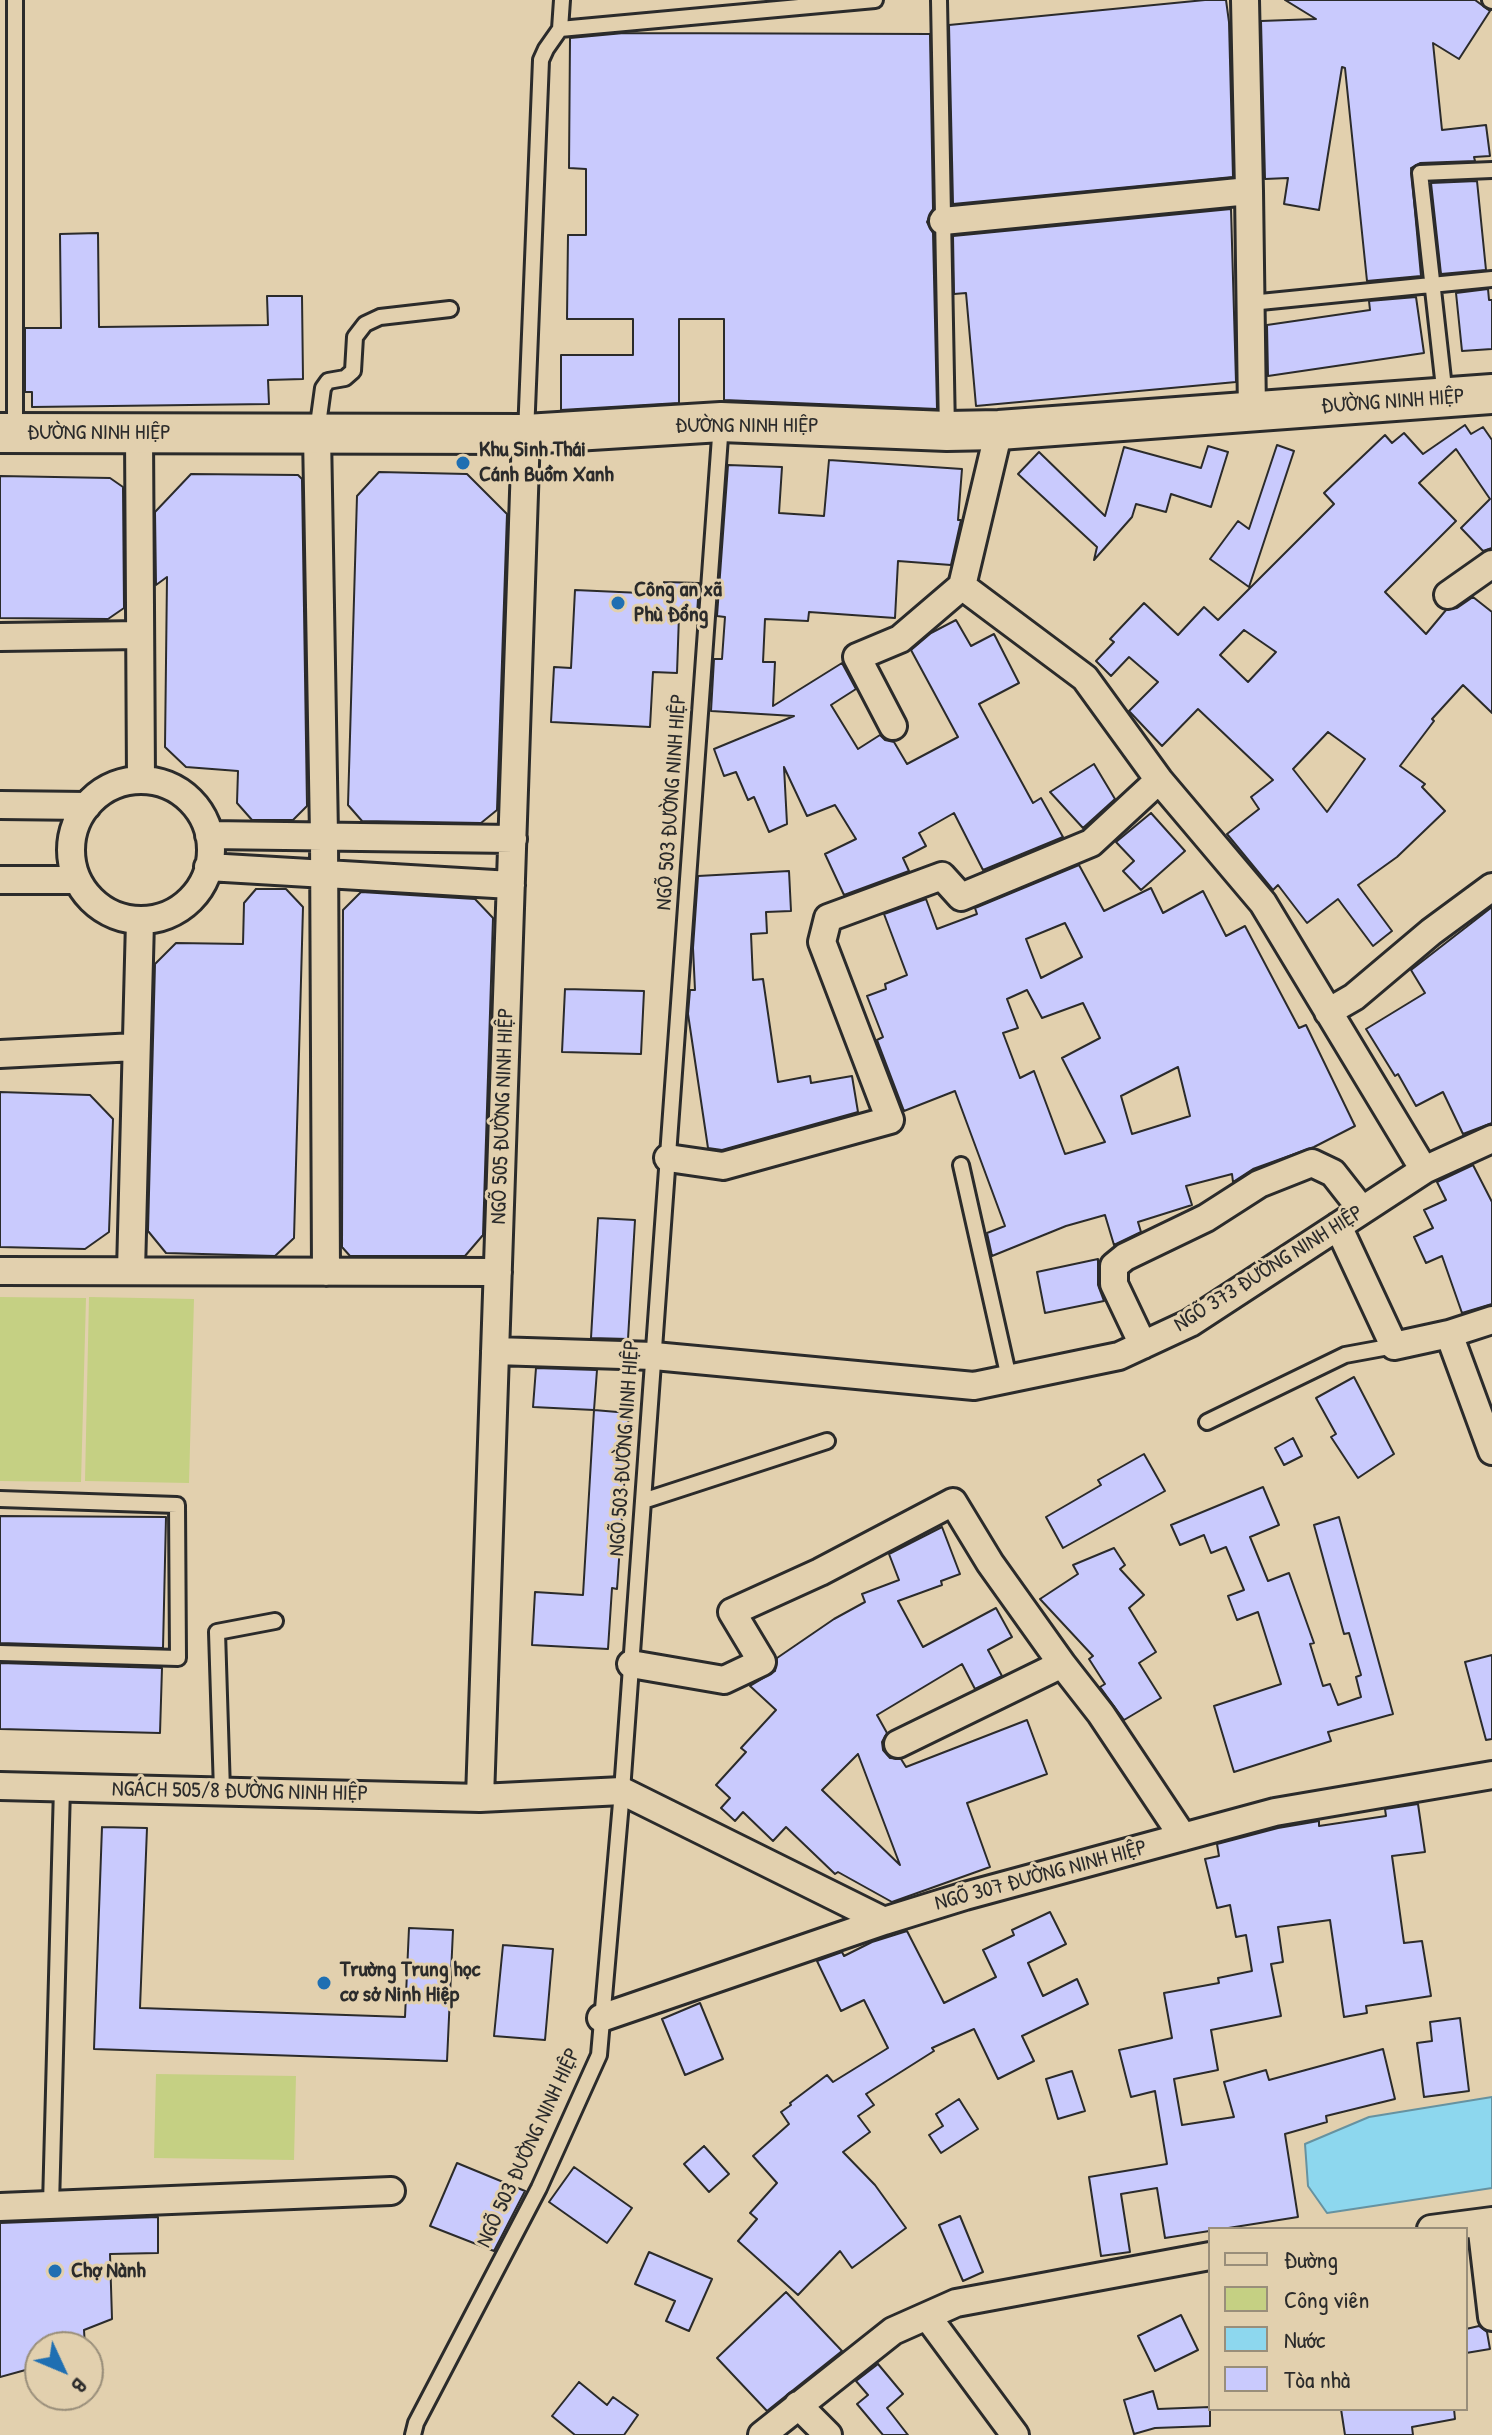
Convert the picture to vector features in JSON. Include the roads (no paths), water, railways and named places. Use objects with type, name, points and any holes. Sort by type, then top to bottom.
[{"type":"main road","name":"ĐƯỜNG NINH HIỆP","points":[[7,433],[526,434],[721,422],[947,431],[999,430],[1492,394]]},
{"type":"street","points":[[1245,0],[1252,412]]},
{"type":"street","points":[[943,221],[1249,191]]},
{"type":"street","points":[[893,726],[857,657],[900,639],[962,586],[999,430]]},
{"type":"street","points":[[139,434],[141,780]]},
{"type":"street","points":[[317,434],[324,835],[326,1272]]},
{"type":"street","name":"NGÕ 505 ĐƯỜNG NINH HIỆP","points":[[480,1798],[526,434]]},
{"type":"street","points":[[1448,595],[1492,564]]},
{"type":"street","points":[[962,586],[1085,678],[1159,780],[1263,903],[1424,1170]]},
{"type":"street","points":[[0,637],[140,635]]},
{"type":"street","points":[[141,780],[172,788],[185,796],[204,821],[209,835],[208,867],[203,881],[183,905],[155,919],[140,921],[109,913],[85,894],[77,880],[71,850],[73,834],[87,806],[111,787],[141,780]]},
{"type":"street","points":[[668,1158],[723,1166],[890,1120],[822,942],[828,918],[942,876],[961,897],[1091,843],[1159,780]]},
{"type":"street","points":[[0,805],[87,806]]},
{"type":"street","points":[[209,835],[513,839]]},
{"type":"street","points":[[208,867],[511,885]]},
{"type":"street","points":[[0,880],[77,880]]},
{"type":"street","points":[[1328,1012],[1354,997],[1431,932],[1492,887]]},
{"type":"street","points":[[131,1271],[140,921]]},
{"type":"street","points":[[0,1054],[135,1047]]},
{"type":"street","name":"NGÕ 373 ĐƯỜNG NINH HIỆP","points":[[495,1351],[654,1356],[974,1386],[1119,1356],[1190,1323],[1424,1170],[1492,1139]]},
{"type":"street","points":[[1143,1345],[1114,1284],[1114,1266],[1125,1257],[1206,1218],[1259,1184],[1312,1163],[1333,1173],[1362,1210]]},
{"type":"street","points":[[1338,1226],[1394,1346],[1449,1334],[1492,1320]]},
{"type":"street","points":[[0,1271],[498,1272]]},
{"type":"street","points":[[1449,1334],[1492,1451]]},
{"type":"street","points":[[631,1664],[724,1680],[762,1662],[732,1612],[820,1572],[953,1502],[990,1563],[1101,1714],[1183,1837]]},
{"type":"street","points":[[898,1744],[1062,1664]]},
{"type":"street","name":"NGÕ 307 ĐƯỜNG NINH HIỆP","points":[[601,2018],[884,1921],[1183,1837],[1275,1812],[1492,1775]]},
{"type":"street","name":"NGÁCH 505/8 ĐƯỜNG NINH HIỆP","points":[[0,1786],[480,1798],[622,1791]]},
{"type":"street","points":[[622,1791],[884,1921]]},
{"type":"street","points":[[0,2207],[391,2191]]},
{"type":"street","points":[[1447,2227],[1487,2222],[1492,2317]]},
{"type":"street","points":[[762,2435],[893,2331],[956,2303],[1208,2256]]},
{"type":"street","points":[[927,2316],[1015,2435]]},
{"type":"street","points":[[798,2405],[828,2435]]},
{"type":"lane","points":[[7,433],[8,40],[15,0]]},
{"type":"lane","points":[[526,434],[541,60],[560,29],[562,0]]},
{"type":"lane","points":[[560,29],[875,0]]},
{"type":"lane","points":[[939,0],[947,431]]},
{"type":"lane","points":[[1445,398],[1420,173],[1492,170]]},
{"type":"lane","points":[[1250,303],[1492,279]]},
{"type":"lane","points":[[317,434],[323,388],[328,381],[345,378],[353,371],[355,337],[365,324],[380,317],[450,309]]},
{"type":"lane","name":"NGÕ 503 ĐƯỜNG NINH HIỆP","points":[[413,2435],[416,2423],[539,2188],[599,2055],[622,1791],[721,422]]},
{"type":"lane","points":[[961,1165],[1009,1378]]},
{"type":"lane","points":[[1207,1422],[1345,1355],[1394,1346]]},
{"type":"lane","points":[[643,1501],[827,1441]]},
{"type":"lane","points":[[0,1499],[177,1505],[178,1658],[0,1653]]},
{"type":"lane","points":[[222,1791],[217,1632],[275,1621]]},
{"type":"lane","points":[[51,2205],[62,1787]]},
{"type":"water","points":[[1492,2097],[1492,2188],[1327,2213],[1308,2186],[1305,2144],[1369,2117]]},
{"type":"place","name":"Khu Sinh Thái Cánh Buồm Xanh","points":[[463,463]]},
{"type":"place","name":"Công an xã Phù Đổng","points":[[618,603]]},
{"type":"place","name":"Trường Trung học cơ sở Ninh Hiệp","points":[[324,1983]]},
{"type":"place","name":"Chợ Nành","points":[[55,2271]]}]
